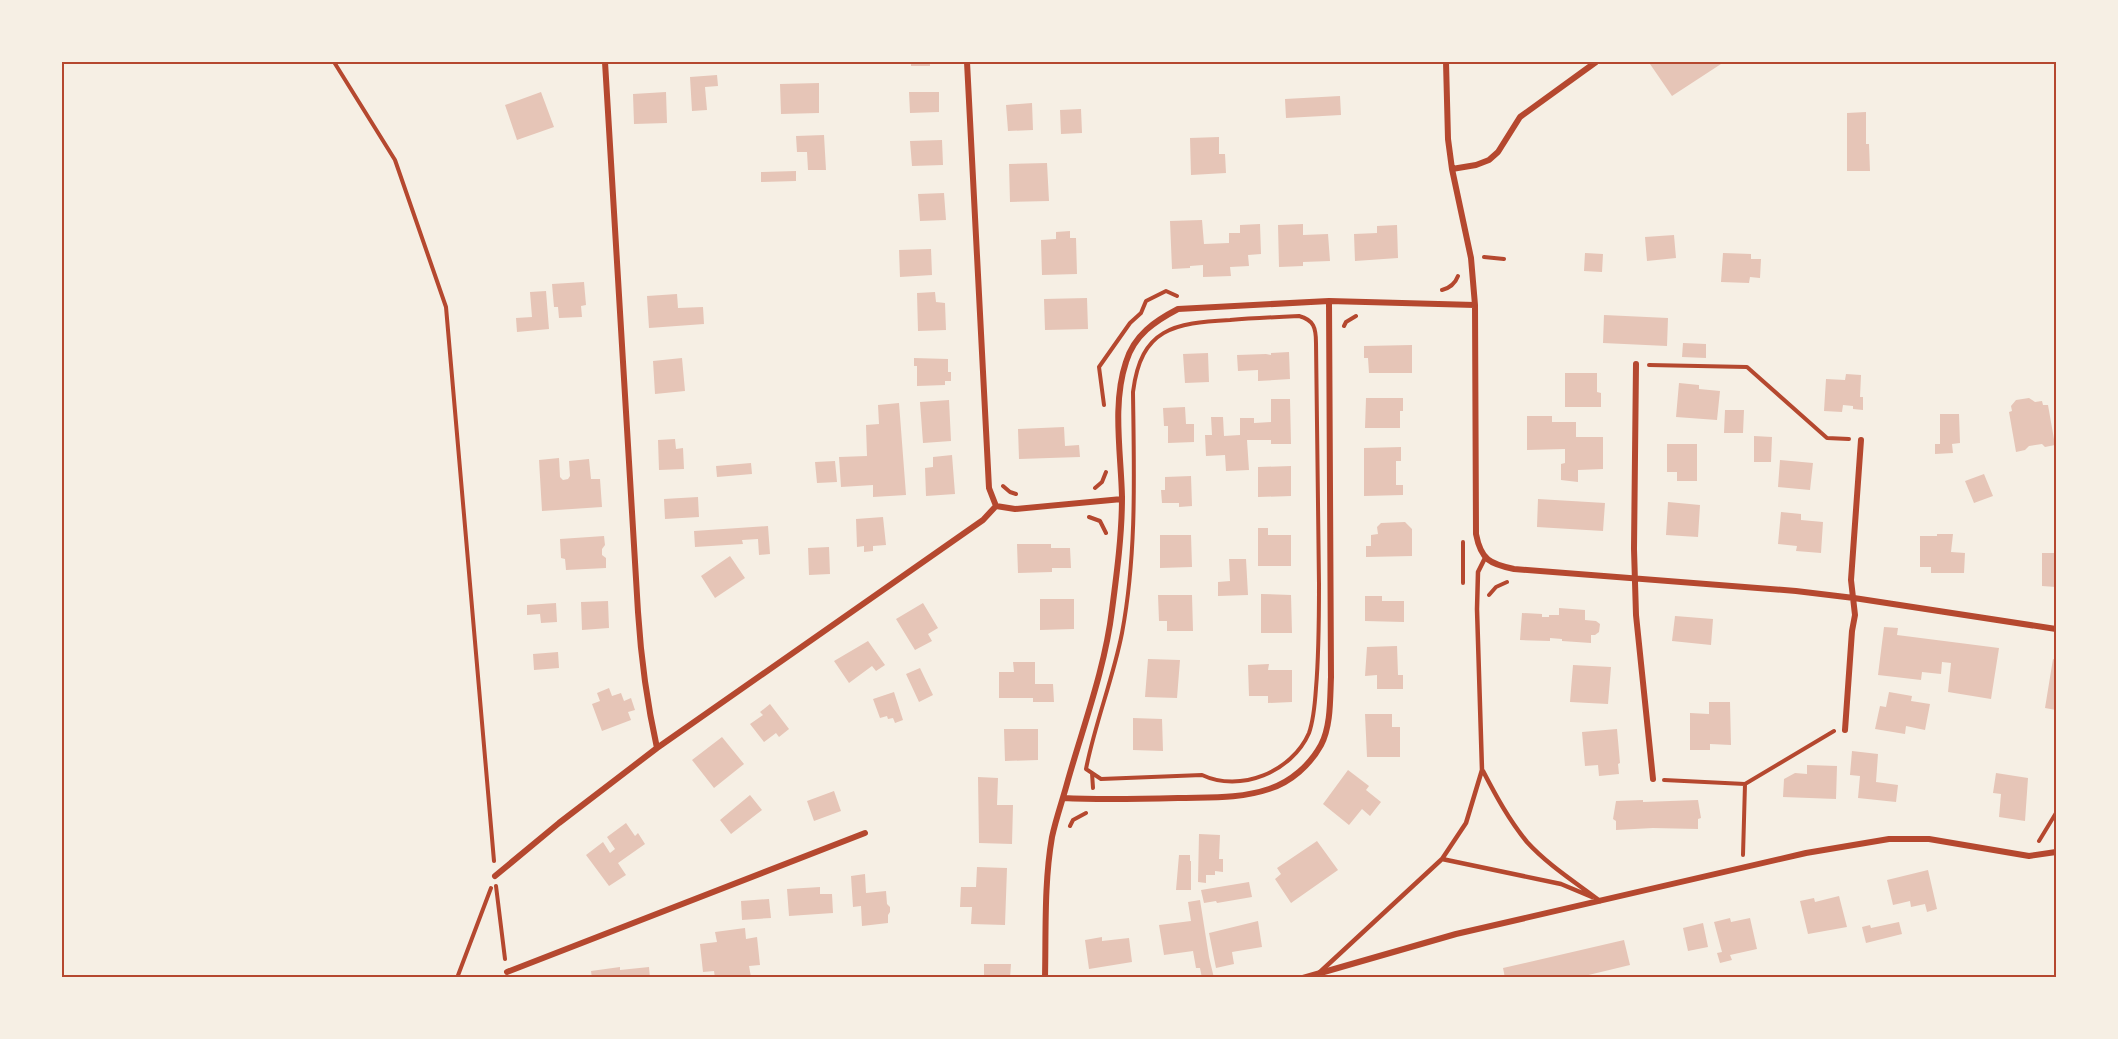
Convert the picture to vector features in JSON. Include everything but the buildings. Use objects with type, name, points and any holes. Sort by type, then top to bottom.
[{"type":"street","points":[[605,62],[639,633],[648,710],[657,748]]},
{"type":"street","points":[[967,62],[988,488],[996,507]]},
{"type":"street","points":[[1446,62],[1448,139],[1471,258],[1475,305],[1476,534],[1479,548],[1485,558],[1495,565],[1514,569],[1854,598],[2056,629]]},
{"type":"street","points":[[1452,169],[1489,160],[1503,146],[1520,117],[1596,62]]},
{"type":"street","points":[[1044,978],[1052,839],[1108,639],[1119,555],[1122,499],[1120,380],[1126,358],[1139,337],[1156,320],[1178,309],[1329,302],[1475,305]]},
{"type":"street","points":[[1063,798],[1093,800],[1254,793],[1271,789],[1287,781],[1311,759],[1322,743],[1331,678],[1329,302]]},
{"type":"street","points":[[1636,364],[1634,549],[1636,615],[1653,779]]},
{"type":"street","points":[[1846,727],[1855,615],[1851,580],[1862,440]]},
{"type":"street","points":[[996,507],[1015,509],[1122,499]]},
{"type":"street","points":[[495,876],[559,823],[657,748],[983,520],[996,507]]},
{"type":"street","points":[[507,972],[864,832]]},
{"type":"street","points":[[1303,978],[1456,934],[1806,853],[1889,839],[1929,839],[2029,856],[2056,852]]},
{"type":"lane","points":[[1320,972],[1442,859],[1466,823],[1482,770],[1477,609],[1478,572],[1485,558]]},
{"type":"lane","points":[[1482,770],[1503,809],[1528,842],[1551,864],[1600,900]]},
{"type":"lane","points":[[1442,859],[1561,884],[1600,900]]},
{"type":"path","points":[[334,62],[395,160],[446,307],[495,876],[507,972]]},
{"type":"path","points":[[1484,257],[1504,259]]},
{"type":"path","points":[[1299,316],[1309,319],[1316,331],[1319,647],[1313,719],[1300,748],[1276,770],[1260,777],[1241,781],[1216,782],[1202,775],[1101,779],[1086,769],[1090,748],[1111,681],[1120,641],[1130,574],[1133,537],[1133,392],[1136,371],[1141,356],[1150,344],[1162,333],[1180,325],[1198,321],[1299,316]]},
{"type":"path","points":[[1342,329],[1346,322],[1359,316]]},
{"type":"path","points":[[1636,364],[1747,368],[1827,438],[1862,440]]},
{"type":"path","points":[[1079,518],[1089,517],[1100,521],[1106,530],[1107,541]]},
{"type":"path","points":[[1463,540],[1463,586]]},
{"type":"path","points":[[1477,609],[1488,603],[1496,587],[1506,582],[1514,582]]},
{"type":"path","points":[[1653,779],[1745,784],[1846,727]]},
{"type":"path","points":[[1743,867],[1745,784]]},
{"type":"path","points":[[1068,833],[1073,820],[1084,813],[1092,813]]},
{"type":"path","points":[[2029,856],[2056,813]]},
{"type":"path","points":[[457,978],[495,876]]}]
